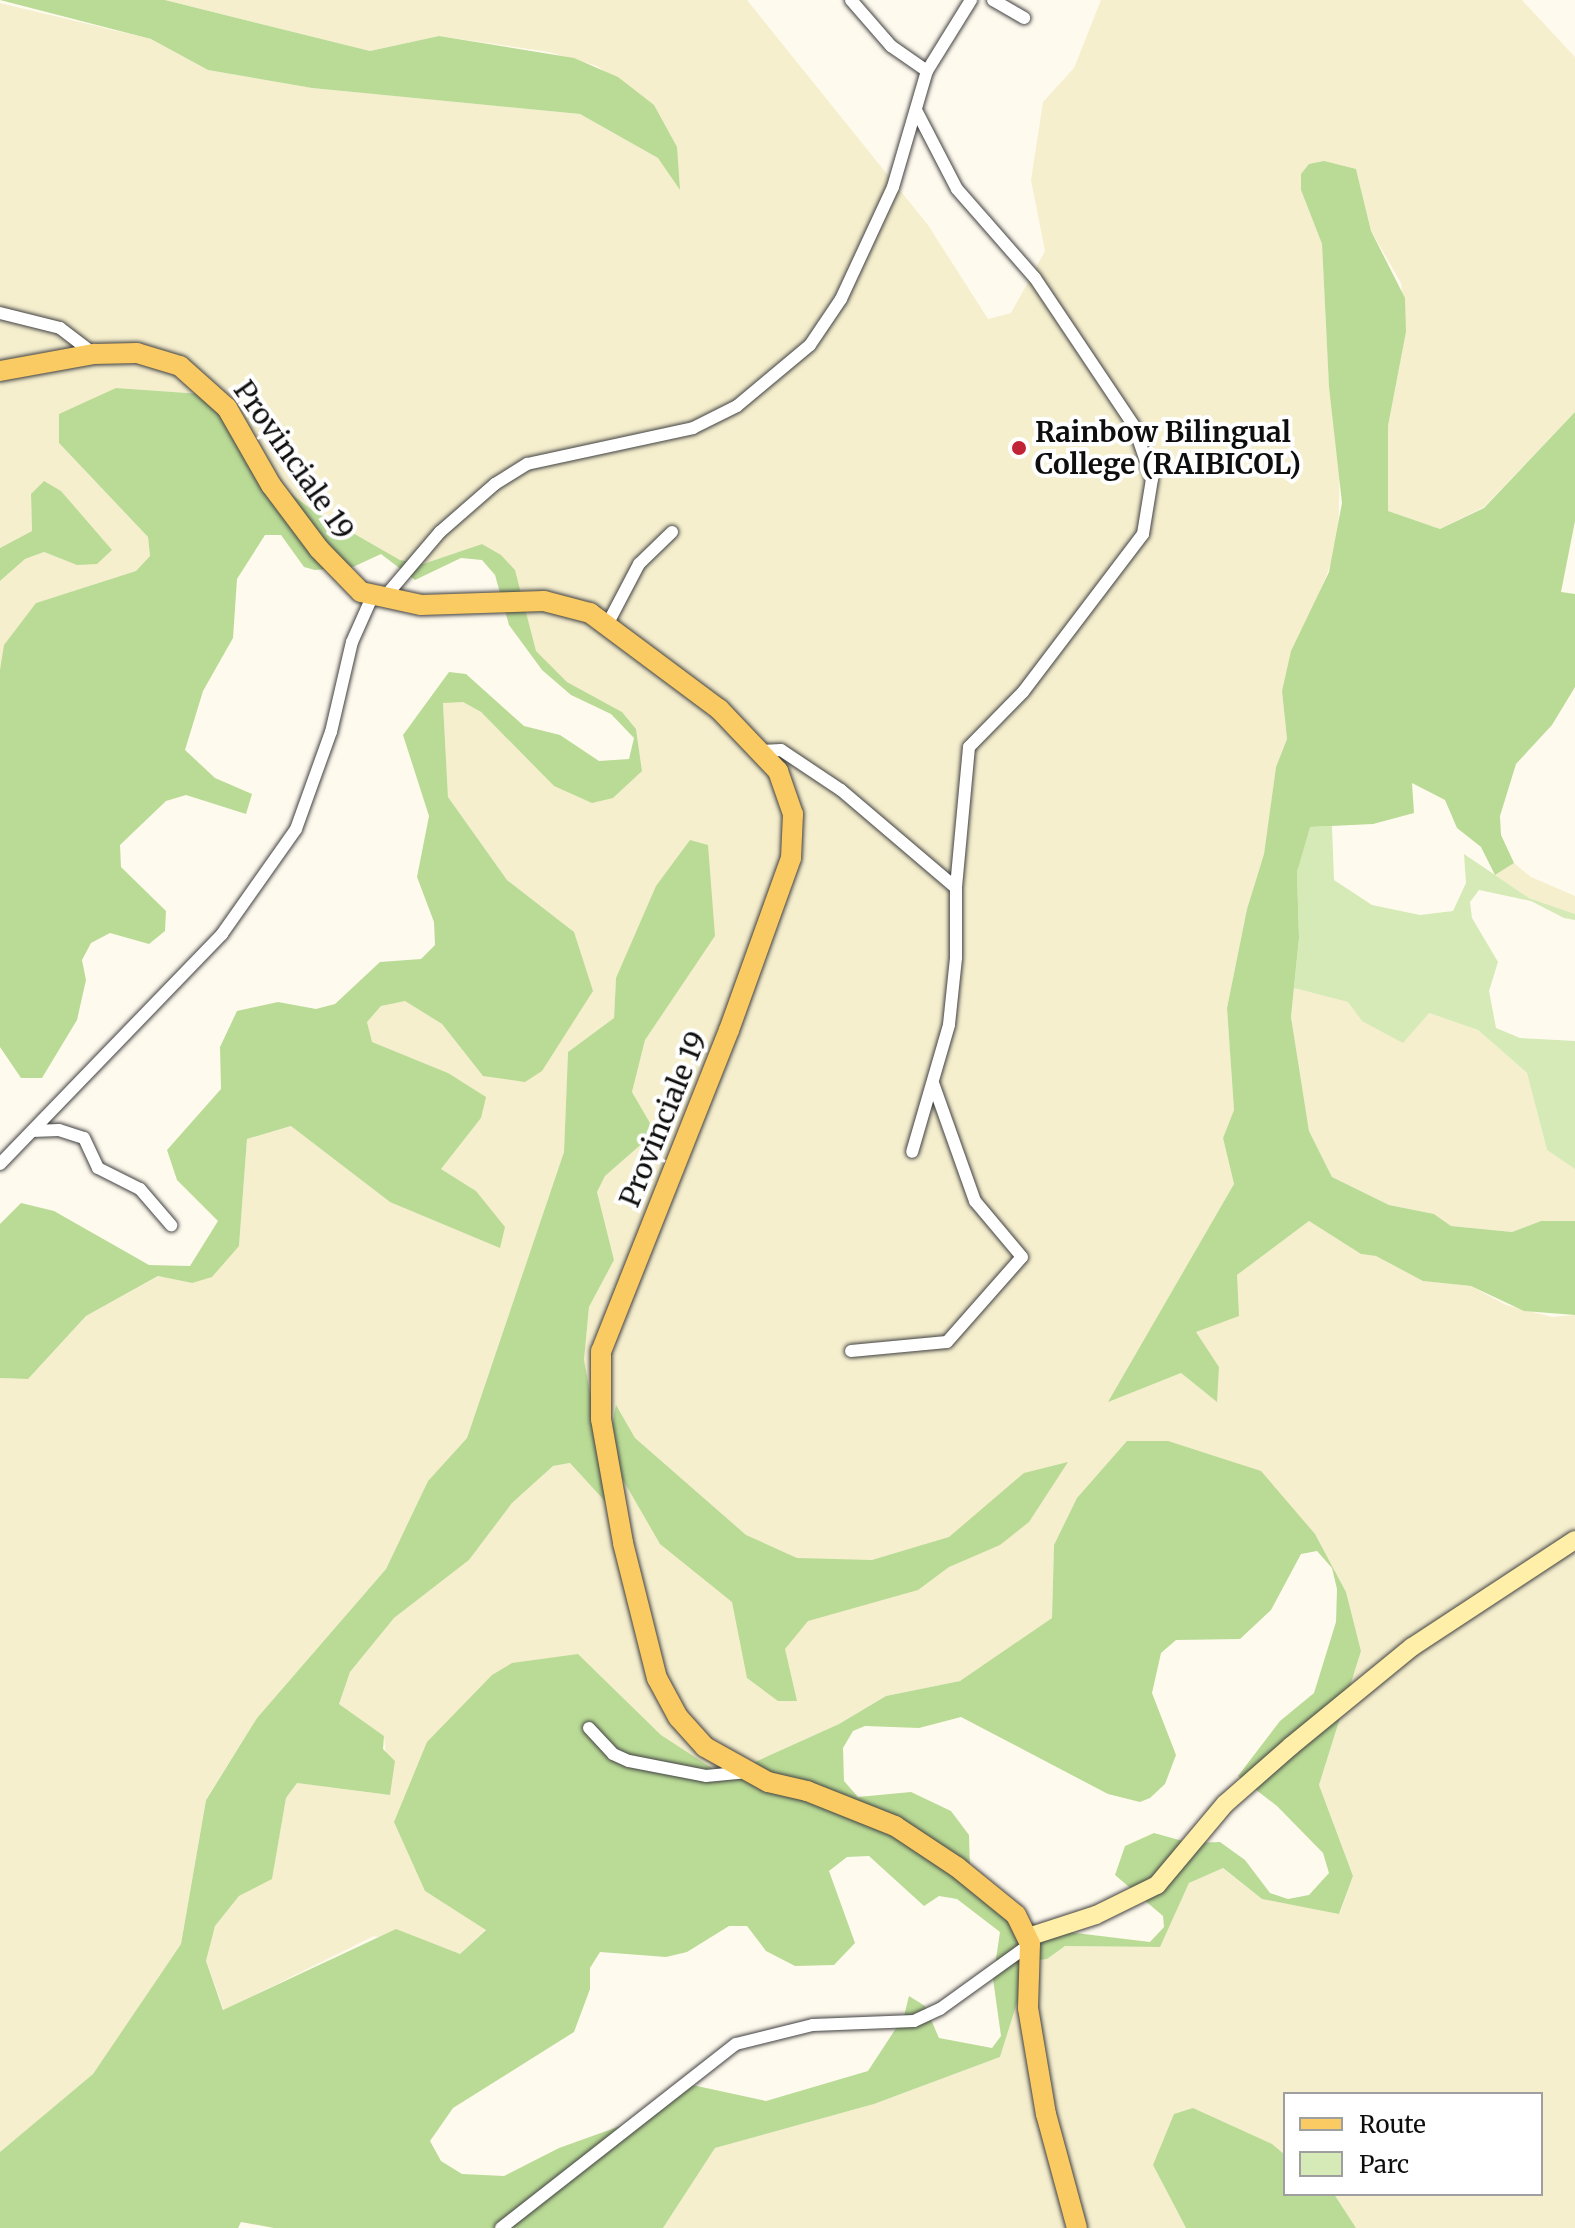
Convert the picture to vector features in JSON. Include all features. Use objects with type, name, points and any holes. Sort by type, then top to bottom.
[{"type":"main road","name":"Provinciale 19","points":[[0,371],[94,354],[150,356],[193,374],[227,408],[250,455],[319,549],[347,580],[377,598],[436,605],[492,599],[544,601],[574,606],[608,623],[719,709],[761,751],[791,800],[791,858],[729,1030],[605,1339],[599,1376],[601,1419],[616,1511],[657,1678],[678,1717],[705,1747],[748,1772],[895,1826],[1006,1906],[1029,1940]]},
{"type":"main road","points":[[1029,1940],[1028,2008],[1046,2114],[1077,2228]]},
{"type":"street","points":[[851,0],[891,46],[927,71]]},
{"type":"street","points":[[0,1164],[222,934],[296,829],[331,732],[352,642],[377,598],[440,532],[495,484],[527,464],[693,428],[737,406],[810,345],[841,299],[893,187],[927,71],[971,0]]},
{"type":"street","points":[[993,0],[1024,18]]},
{"type":"street","points":[[912,1152],[950,1012],[956,888],[969,747],[1023,692],[1143,534],[1152,479],[1134,426],[1035,278],[957,189],[916,110]]},
{"type":"street","points":[[0,313],[60,328],[94,354]]},
{"type":"street","points":[[608,623],[639,564],[672,532]]},
{"type":"street","points":[[761,751],[781,750],[841,790],[956,888]]},
{"type":"street","points":[[851,1351],[947,1342],[1022,1257],[975,1201],[933,1083]]},
{"type":"street","points":[[32,1131],[59,1130],[84,1138],[98,1168],[140,1189],[171,1225]]},
{"type":"street","points":[[501,2228],[736,2044],[813,2025],[914,2021],[940,2009],[1029,1940],[1096,1915],[1157,1885],[1225,1804],[1291,1746],[1412,1647],[1575,1540]]},
{"type":"street","points":[[589,1728],[613,1754],[629,1761],[706,1776],[748,1772]]},
{"type":"shaded area","points":[[165,0],[747,0],[928,225],[988,319],[1011,313],[1045,251],[1031,180],[1043,102],[1074,68],[1101,0],[1522,0],[1575,57],[1575,412],[1484,507],[1440,529],[1387,511],[1388,426],[1406,332],[1401,283],[1371,231],[1356,169],[1301,190],[1322,244],[1329,387],[1340,460],[1338,545],[1282,691],[1287,739],[1276,767],[1264,854],[1247,909],[1227,1008],[1234,1110],[1223,1138],[1234,1184],[1109,1401],[1181,1373],[1216,1401],[1219,1367],[1195,1332],[1237,1275],[1309,1221],[1361,1254],[1376,1256],[1423,1281],[1471,1286],[1506,1305],[1552,1317],[1575,1315],[1575,2228],[1356,2228],[1335,2196],[1543,2196],[1543,2092],[1283,2092],[1283,2154],[1193,2108],[1153,2165],[1186,2228],[663,2228],[715,2148],[874,2104],[1000,2057],[1030,1960],[1047,1959],[1065,1946],[1159,1947],[1189,1883],[1222,1868],[1262,1899],[1340,1913],[1353,1876],[1319,1785],[1361,1651],[1346,1592],[1315,1534],[1054,1545],[1052,1618],[993,1661],[960,1681],[886,1696],[839,1724],[724,1776],[661,1735],[578,1654],[425,1891],[486,1929],[460,1954],[374,1936],[224,2010],[206,1961],[215,1926],[239,1896],[272,1878],[286,1798],[297,1783],[390,1795],[384,1736],[339,1704],[350,1672],[394,1618],[469,1560],[512,1503],[553,1466],[570,1463],[610,1507],[584,1360],[589,1307],[614,1260],[597,1192],[605,1176],[645,1141],[650,1123],[632,1092],[645,1039],[715,936],[616,978],[614,1018],[568,1052],[564,1152],[467,1438],[428,1481],[386,1569],[257,1718],[206,1799],[181,1944],[93,2074],[0,2152],[0,1378],[28,1379],[86,1316],[159,1276],[192,1283],[239,1246],[247,1139],[292,1126],[390,1202],[476,1191],[441,1169],[481,1118],[448,1073],[371,1042],[367,1022],[381,1006],[404,1000],[442,1024],[483,1076],[574,932],[507,880],[448,797],[443,702],[463,702],[481,712],[554,786],[613,798],[642,770],[636,729],[622,712],[567,682],[535,651],[515,570],[482,544],[423,564],[400,560],[311,509],[264,473],[216,395],[116,388],[59,443],[148,537],[150,556],[136,571],[36,603],[0,670],[0,581],[25,559],[44,552],[77,565],[31,494],[32,531],[0,548],[0,3],[151,39],[208,70],[312,88],[580,114],[658,158],[654,105],[597,66],[549,52],[439,36],[370,51]]},
{"type":"shaded area","points":[[1514,863],[1531,877],[1575,896],[1575,914],[1529,898],[1495,875]]},
{"type":"shaded area","points":[[1294,988],[1349,1002],[1362,1021],[1429,1013],[1478,1030],[1527,1073],[1547,1150],[1575,1169],[1575,1221],[1541,1221],[1512,1232],[1451,1226],[1434,1214],[1389,1205],[1332,1177],[1309,1131],[1291,1017]]},
{"type":"green space","points":[[0,0],[165,0],[370,51],[439,36],[574,58],[618,77],[654,105],[677,147],[680,190],[658,158],[580,114],[312,88],[208,70],[151,39]]},
{"type":"green space","points":[[1324,161],[1356,169],[1371,231],[1405,298],[1406,332],[1388,426],[1388,511],[1440,529],[1484,508],[1575,412],[1575,521],[1561,592],[1575,594],[1575,687],[1552,725],[1516,764],[1500,816],[1501,835],[1514,863],[1495,875],[1481,847],[1457,828],[1445,800],[1412,783],[1414,813],[1373,824],[1310,827],[1297,872],[1299,938],[1291,1017],[1309,1131],[1332,1177],[1389,1205],[1434,1214],[1451,1226],[1512,1232],[1541,1221],[1575,1221],[1575,1315],[1524,1311],[1471,1286],[1423,1281],[1376,1256],[1361,1254],[1309,1221],[1237,1275],[1239,1316],[1196,1332],[1219,1367],[1217,1402],[1181,1373],[1108,1402],[1234,1184],[1223,1138],[1234,1110],[1227,1008],[1247,909],[1264,854],[1276,767],[1287,739],[1282,691],[1291,651],[1329,572],[1342,503],[1329,387],[1322,244],[1301,190],[1301,174],[1309,164]]},
{"type":"green space","points":[[116,388],[216,395],[264,473],[311,509],[400,560],[423,564],[482,544],[501,555],[515,570],[536,651],[567,682],[622,712],[636,729],[642,771],[613,798],[592,803],[554,786],[481,712],[463,702],[443,703],[448,797],[507,880],[574,932],[593,991],[542,1071],[525,1082],[483,1076],[442,1024],[405,1001],[381,1006],[367,1022],[372,1042],[448,1073],[486,1097],[481,1118],[441,1169],[476,1191],[505,1227],[500,1248],[390,1202],[291,1126],[247,1139],[239,1246],[212,1277],[192,1283],[158,1276],[86,1316],[28,1379],[0,1378],[0,1224],[21,1203],[54,1211],[149,1265],[190,1266],[218,1221],[177,1180],[167,1150],[221,1089],[220,1047],[237,1011],[278,1002],[316,1009],[335,1004],[380,962],[421,959],[435,945],[434,922],[417,877],[429,816],[403,735],[449,672],[466,674],[524,726],[560,735],[599,761],[629,759],[634,738],[611,714],[571,695],[542,670],[509,625],[495,575],[482,560],[461,558],[415,580],[381,554],[353,567],[315,570],[304,567],[281,535],[265,535],[237,579],[233,638],[203,691],[185,750],[215,778],[252,794],[246,814],[186,795],[166,801],[120,845],[121,867],[166,911],[165,931],[149,944],[110,933],[91,943],[82,960],[86,980],[77,1020],[42,1078],[21,1078],[0,1047],[0,670],[4,645],[36,603],[136,571],[150,556],[148,537],[59,443],[59,414]]},
{"type":"green space","points":[[44,481],[61,491],[112,550],[97,564],[77,565],[44,552],[25,559],[0,581],[0,548],[32,531],[31,494]]},
{"type":"green space","points":[[1332,826],[1334,880],[1372,905],[1420,915],[1453,911],[1466,883],[1464,854],[1529,898],[1575,914],[1575,920],[1564,918],[1531,901],[1479,890],[1470,902],[1472,918],[1498,962],[1489,991],[1496,1028],[1520,1038],[1575,1041],[1575,1169],[1547,1150],[1527,1073],[1478,1030],[1429,1013],[1403,1043],[1362,1021],[1348,1002],[1294,988],[1299,938],[1297,872],[1304,842],[1310,827]]},
{"type":"green space","points":[[690,840],[708,845],[715,936],[645,1040],[632,1092],[650,1123],[645,1141],[605,1176],[597,1192],[614,1260],[589,1307],[584,1360],[612,1509],[570,1463],[553,1466],[512,1503],[469,1560],[394,1618],[350,1672],[339,1704],[384,1736],[383,1749],[395,1761],[390,1795],[297,1783],[286,1798],[272,1879],[239,1896],[215,1926],[206,1961],[223,2010],[396,1929],[460,1954],[486,1930],[425,1891],[394,1822],[427,1742],[492,1675],[512,1663],[578,1654],[661,1735],[724,1776],[839,1724],[886,1696],[960,1681],[1052,1618],[1054,1545],[1077,1498],[1127,1441],[1168,1441],[1261,1471],[1315,1534],[1346,1592],[1361,1651],[1319,1785],[1353,1876],[1339,1914],[1262,1899],[1223,1868],[1189,1883],[1160,1947],[1065,1946],[1047,1959],[1030,1961],[1000,2057],[874,2104],[715,2148],[663,2228],[274,2228],[241,2222],[238,2228],[0,2228],[0,2152],[93,2074],[181,1944],[206,1800],[257,1718],[386,1569],[428,1481],[467,1438],[564,1152],[568,1052],[614,1018],[616,978],[656,886]],"holes":[[[1317,1551],[1332,1568],[1337,1589],[1336,1622],[1314,1693],[1280,1721],[1238,1776],[1277,1806],[1323,1853],[1329,1873],[1309,1895],[1288,1899],[1270,1893],[1245,1860],[1220,1842],[1190,1843],[1154,1833],[1125,1846],[1115,1875],[1163,1916],[1164,1927],[1150,1942],[1043,1929],[992,1900],[970,1870],[969,1835],[951,1811],[911,1792],[858,1797],[844,1781],[843,1748],[853,1731],[865,1726],[919,1728],[961,1717],[1108,1794],[1140,1802],[1150,1798],[1165,1784],[1176,1755],[1152,1693],[1161,1653],[1176,1640],[1240,1639],[1271,1610],[1301,1554]],[[869,1856],[924,1906],[939,1896],[957,1899],[1000,1932],[993,1979],[1001,2036],[992,2048],[939,2038],[925,2006],[909,1996],[904,2016],[868,2071],[766,2101],[683,2083],[623,2125],[559,2148],[504,2176],[462,2174],[441,2161],[430,2141],[453,2108],[574,2032],[590,1989],[590,1968],[600,1952],[666,1957],[687,1952],[729,1926],[747,1926],[766,1951],[795,1966],[834,1965],[855,1943],[829,1871],[847,1857]]]},
{"type":"green space","points":[[616,1405],[635,1438],[746,1535],[797,1558],[872,1560],[949,1537],[1024,1473],[1068,1462],[1029,1522],[1000,1545],[949,1567],[918,1590],[808,1621],[785,1649],[797,1701],[778,1701],[747,1678],[732,1602],[660,1544],[607,1452]]},
{"type":"green space","points":[[1193,2108],[1272,2144],[1283,2153],[1283,2196],[1335,2196],[1356,2228],[1186,2228],[1153,2165],[1174,2114]]},
{"type":"place","name":"Rainbow Bilingual College (RAIBICOL)","points":[[1019,448]]}]
